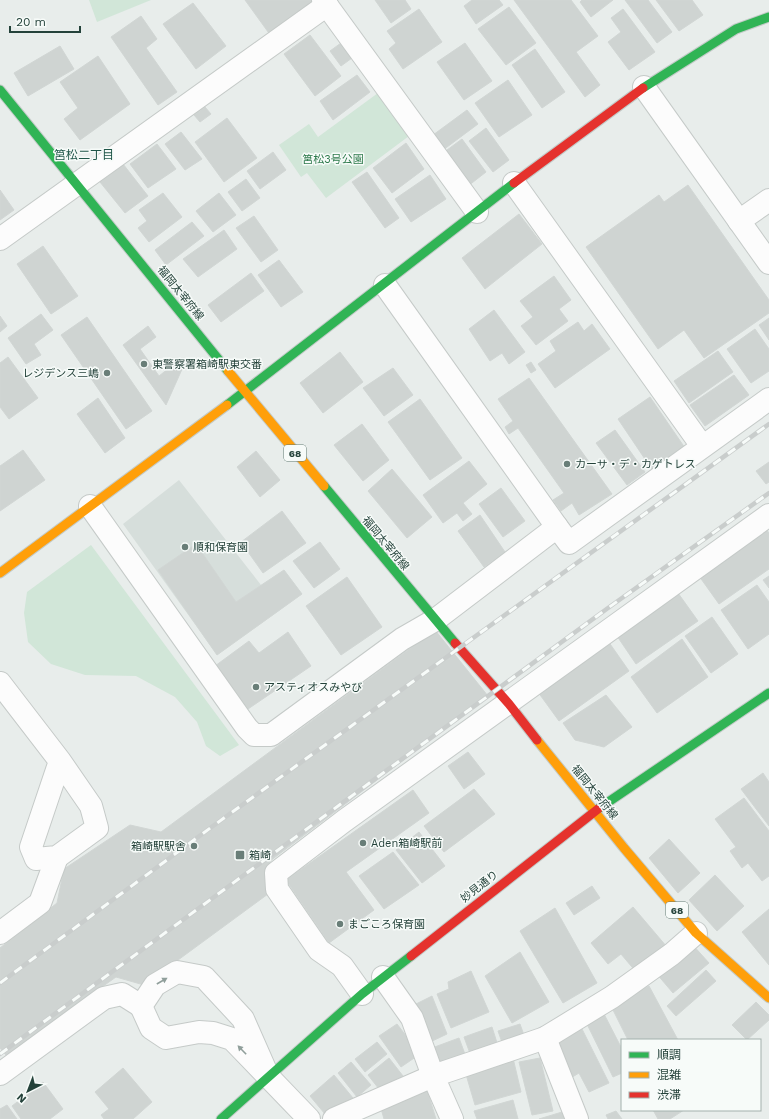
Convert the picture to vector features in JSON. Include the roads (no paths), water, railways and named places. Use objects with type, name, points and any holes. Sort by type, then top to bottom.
[{"type":"main road","points":[[0,573],[245,392],[385,285],[514,183],[644,87],[736,29],[769,17]]},
{"type":"main road","name":"福岡太宰府線","points":[[0,90],[245,392],[435,620],[509,704],[595,811],[696,932],[769,998]]},
{"type":"main road","name":"妙見通り","points":[[221,1119],[362,994],[595,811],[769,693]]},
{"type":"street","points":[[0,239],[325,2],[477,212]]},
{"type":"street","points":[[644,87],[769,264]]},
{"type":"street","points":[[514,183],[702,446]]},
{"type":"street","points":[[739,221],[769,200]]},
{"type":"street","points":[[385,285],[569,543],[769,399]]},
{"type":"street","points":[[90,506],[247,728],[254,734],[271,735],[402,639],[435,620],[557,527]]},
{"type":"street","points":[[362,994],[342,966],[319,950],[277,889],[276,873],[344,821],[509,704],[769,515]]},
{"type":"street","points":[[0,683],[60,761],[91,806],[97,828],[57,857],[36,858],[31,847],[60,761]]},
{"type":"street","points":[[0,933],[40,903],[57,857]]},
{"type":"street","points":[[334,1119],[433,1076],[545,1038],[612,997],[672,954],[696,932]]},
{"type":"street","points":[[141,1006],[155,985],[177,972],[204,977],[243,1019],[269,1078]]},
{"type":"street","points":[[383,977],[412,1018],[433,1076],[452,1119]]},
{"type":"street","points":[[0,1074],[104,998],[122,994],[141,1006],[151,1028],[166,1038],[199,1032],[214,1033],[232,1039],[308,1119]]},
{"type":"street","points":[[545,1038],[576,1119]]},
{"type":"railway","points":[[0,983],[213,826],[769,424]]},
{"type":"railway","points":[[0,1054],[608,608],[769,493]]},
{"type":"place","name":"東警察署箱崎駅東交番","points":[[144,364]]},
{"type":"place","name":"レジデンス三嶋","points":[[107,373]]},
{"type":"place","name":"カーサ・デ・カゲトレス","points":[[567,464]]},
{"type":"place","name":"順和保育園","points":[[185,547]]},
{"type":"place","name":"アスティオスみやび","points":[[256,687]]},
{"type":"place","name":"Aden箱崎駅前","points":[[363,843]]},
{"type":"place","name":"箱崎駅駅舎","points":[[194,846]]},
{"type":"place","name":"箱崎","points":[[240,855]]},
{"type":"place","name":"まごころ保育園","points":[[340,924]]},
{"type":"district","name":"筥松二丁目","points":[[84,155]]},
{"type":"park label","name":"筥松3号公園","points":[[333,159]]}]
